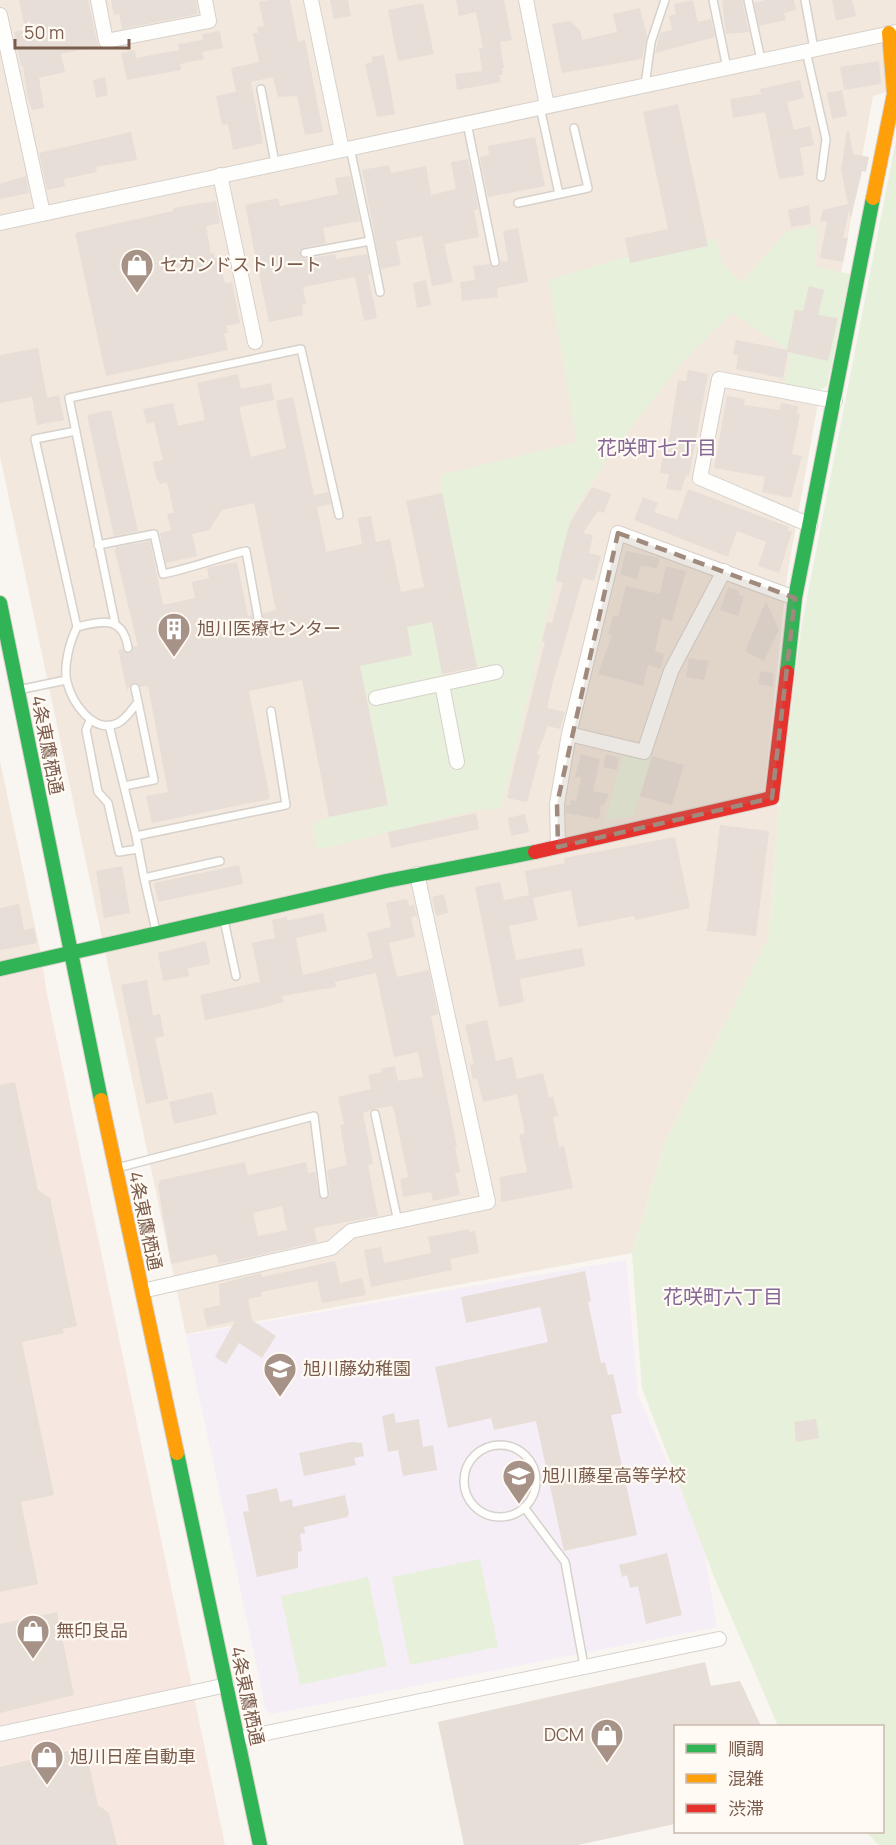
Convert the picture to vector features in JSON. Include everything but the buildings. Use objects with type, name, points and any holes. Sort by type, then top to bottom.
[{"type":"main road","points":[[0,969],[417,874],[558,847],[772,798],[795,598],[894,94],[893,32]]},
{"type":"main road","name":"4条東鷹栖通","points":[[0,603],[70,953],[260,1845]]},
{"type":"street","points":[[98,0],[106,41],[210,21],[205,0]]},
{"type":"street","points":[[311,0],[346,149]]},
{"type":"street","points":[[526,0],[544,106]]},
{"type":"street","points":[[0,15],[43,214]]},
{"type":"street","points":[[0,223],[893,32]]},
{"type":"street","points":[[220,175],[255,342]]},
{"type":"street","points":[[810,525],[700,478],[719,379],[835,401]]},
{"type":"street","points":[[558,847],[556,804],[569,734],[618,533],[795,598]]},
{"type":"street","points":[[569,734],[644,752],[671,671],[724,571]]},
{"type":"street","points":[[376,698],[496,672]]},
{"type":"street","points":[[0,683],[17,685]]},
{"type":"street","points":[[442,684],[457,762]]},
{"type":"street","points":[[142,1291],[332,1248],[351,1231],[488,1202],[417,874]]},
{"type":"street","points":[[238,1738],[719,1639]]},
{"type":"street","points":[[0,1734],[227,1685]]},
{"type":"lane","points":[[645,85],[651,42],[665,0]]},
{"type":"lane","points":[[713,0],[728,68]]},
{"type":"lane","points":[[748,0],[761,60]]},
{"type":"lane","points":[[805,0],[810,50],[826,139],[821,177]]},
{"type":"lane","points":[[261,89],[274,163]]},
{"type":"lane","points":[[544,106],[559,194]]},
{"type":"lane","points":[[467,123],[495,262]]},
{"type":"lane","points":[[518,203],[588,188],[574,128]]},
{"type":"lane","points":[[346,149],[380,292]]},
{"type":"lane","points":[[305,253],[369,241]]},
{"type":"lane","points":[[128,648],[126,635],[114,623],[69,398],[301,349],[339,514]]},
{"type":"lane","points":[[76,431],[35,440],[77,627],[70,641],[66,680],[80,710],[90,720],[109,725],[118,723],[138,702]]},
{"type":"lane","points":[[98,545],[154,534],[163,573],[198,567],[206,560],[246,551],[258,618]]},
{"type":"lane","points":[[77,627],[99,621],[114,623]]},
{"type":"lane","points":[[17,685],[66,680]]},
{"type":"lane","points":[[124,786],[154,780],[135,688]]},
{"type":"lane","points":[[136,836],[286,805],[271,711]]},
{"type":"lane","points":[[90,720],[86,730],[98,792],[108,803],[119,852],[138,849]]},
{"type":"lane","points":[[109,725],[157,933]]},
{"type":"lane","points":[[144,878],[220,861]]},
{"type":"lane","points":[[224,918],[236,976]]},
{"type":"lane","points":[[375,1114],[398,1222]]},
{"type":"lane","points":[[116,1168],[314,1116],[324,1194]]},
{"type":"lane","points":[[502,1445],[511,1447],[526,1457],[532,1465],[535,1483],[534,1492],[524,1507],[507,1516],[498,1517],[489,1515],[473,1505],[465,1489],[464,1479],[465,1470],[476,1454],[492,1446],[502,1445]]},
{"type":"lane","points":[[524,1507],[565,1562],[584,1666]]},
{"type":"highlighted area","points":[[618,533],[795,598],[772,798],[558,847],[557,804]]},
{"type":"shaded area","points":[[0,0],[896,0],[896,89],[873,96],[787,576],[765,787],[779,807],[769,937],[665,1143],[632,1253],[186,1334],[0,456]]},
{"type":"shaded area","points":[[0,761],[42,960],[0,969]]},
{"type":"shaded area","points":[[42,960],[46,989],[225,1845],[0,1845],[0,969]]},
{"type":"shaded area","name":"旭川藤星高等学校","points":[[626,1260],[638,1396],[702,1538],[717,1627],[271,1714],[266,1710],[186,1335]]},
{"type":"green space","points":[[896,140],[896,1845],[879,1845],[867,1833],[884,1833],[884,1725],[778,1725],[715,1579],[642,1388],[632,1253],[665,1143],[769,937],[779,807],[801,629]]},
{"type":"green space","points":[[817,227],[816,267],[850,274],[827,386],[820,390],[784,384],[791,352],[732,313],[680,365],[609,456],[571,516],[501,808],[473,811],[317,850],[312,824],[329,817],[388,804],[359,658],[372,638],[377,662],[412,655],[407,627],[432,622],[443,676],[477,669],[442,493],[441,475],[577,442],[549,280],[622,258],[716,238],[722,263],[741,283],[787,231]]},
{"type":"green space","points":[[625,748],[652,755],[633,816],[605,821]]},
{"type":"green space","points":[[480,1559],[498,1647],[410,1665],[392,1577]]},
{"type":"green space","points":[[368,1577],[387,1666],[300,1685],[281,1596]]},
{"type":"traffic: fast","points":[[787,672],[795,598],[873,198]]},
{"type":"traffic: fast","points":[[0,603],[101,1100]]},
{"type":"traffic: fast","points":[[0,969],[386,881],[535,852]]},
{"type":"traffic: fast","points":[[177,1453],[260,1845]]},
{"type":"traffic: slow","points":[[873,198],[894,94],[889,33]]},
{"type":"traffic: slow","points":[[101,1100],[177,1453]]},
{"type":"traffic: jam","points":[[535,852],[772,798],[787,672]]},
{"type":"place","name":"セカンドストリート","points":[[137,294]]},
{"type":"place","name":"旭川医療センター","points":[[174,658]]},
{"type":"place","name":"旭川藤幼稚園","points":[[280,1398]]},
{"type":"place","name":"旭川藤星高等学校","points":[[519,1505]]},
{"type":"place","name":"無印良品","points":[[33,1660]]},
{"type":"place","name":"DCM","points":[[607,1764]]},
{"type":"place","name":"旭川日産自動車","points":[[47,1786]]},
{"type":"district","name":"花咲町七丁目","points":[[657,448]]},
{"type":"district","name":"花咲町六丁目","points":[[723,1297]]}]
